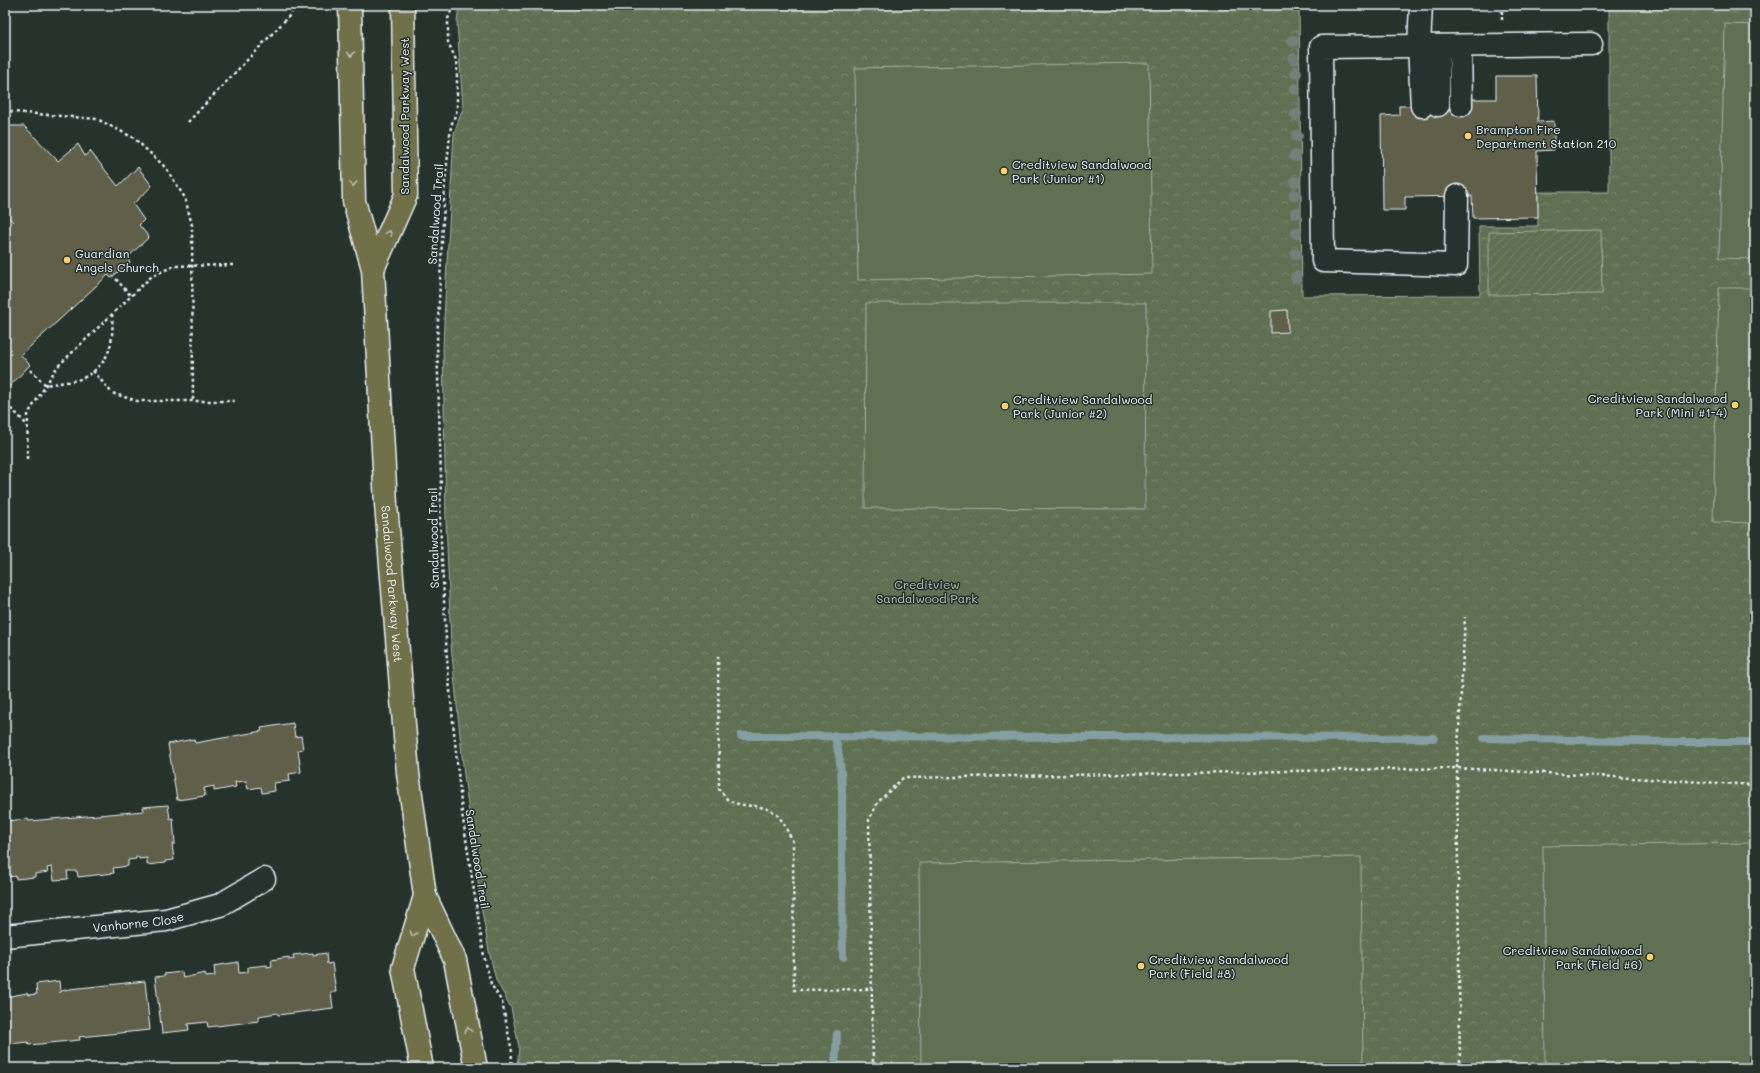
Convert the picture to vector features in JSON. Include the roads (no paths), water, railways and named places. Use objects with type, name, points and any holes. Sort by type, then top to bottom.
[{"type":"main road","name":"Sandalwood Parkway West","points":[[350,5],[354,201],[373,269],[386,504],[408,773],[425,896],[454,960],[476,1068]]},
{"type":"main road","name":"Sandalwood Parkway West","points":[[373,269],[406,195],[403,5]]},
{"type":"main road","name":"Sandalwood Parkway West","points":[[422,1068],[403,968],[425,896]]},
{"type":"street","points":[[1421,5],[1428,46],[1430,106]]},
{"type":"street","points":[[1457,196],[1456,265],[1323,261],[1322,47],[1591,44]]},
{"type":"street","points":[[1460,46],[1461,105]]},
{"type":"street","name":"Vanhorne Close","points":[[5,936],[166,920],[220,905],[264,879]]},
{"type":"waterway","points":[[834,735],[842,783],[843,957]]},
{"type":"waterway","points":[[741,736],[1434,738]]},
{"type":"waterway","points":[[1484,738],[1755,742]]},
{"type":"waterway","points":[[835,1068],[837,1034]]},
{"type":"place","name":"Brampton Fire Department Station 210","points":[[1468,136]]},
{"type":"place","name":"Creditview Sandalwood Park (Junior #1)","points":[[1004,171]]},
{"type":"place","name":"Guardian Angels Church","points":[[67,260]]},
{"type":"place","name":"Creditview Sandalwood Park (Mini #1-4)","points":[[1735,405]]},
{"type":"place","name":"Creditview Sandalwood Park (Junior #2)","points":[[1005,406]]},
{"type":"place","name":"Creditview Sandalwood Park (Field #6)","points":[[1650,957]]},
{"type":"place","name":"Creditview Sandalwood Park (Field #8)","points":[[1141,966]]},
{"type":"park label","name":"Creditview Sandalwood Park","points":[[927,591]]}]
